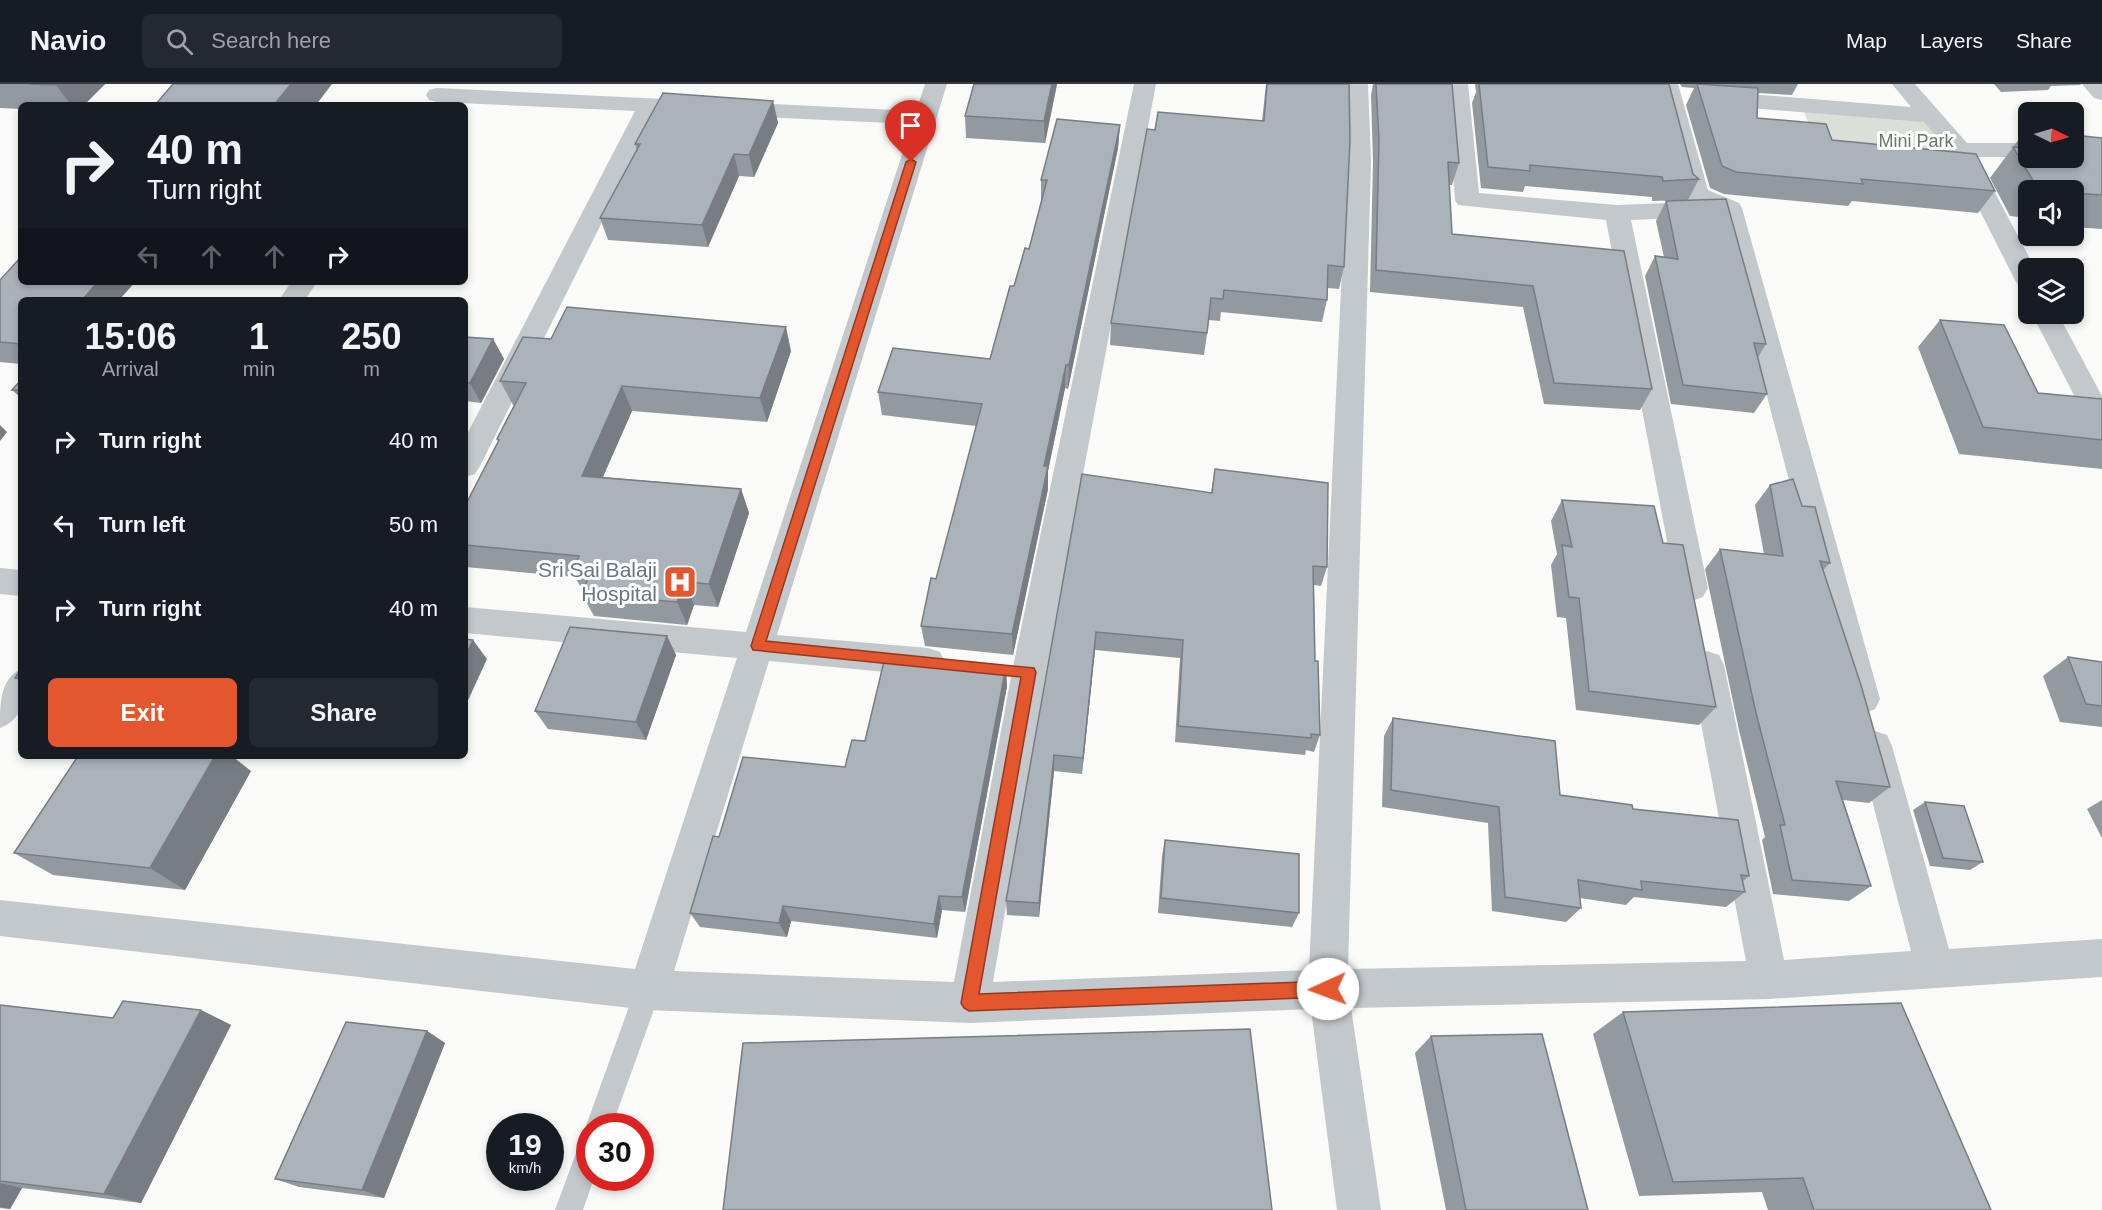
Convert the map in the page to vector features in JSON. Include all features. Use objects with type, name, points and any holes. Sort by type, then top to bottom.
[{"type":"street","points":[[648,990],[936,84]]},
{"type":"street","points":[[969,1003],[1017,671],[1145,84]]},
{"type":"street","points":[[1357,84],[1359,162],[1328,989],[1359,1210]]},
{"type":"street","points":[[1457,84],[1467,200],[1617,213],[1730,208]]},
{"type":"street","points":[[1903,84],[1961,150],[2018,261]]},
{"type":"street","points":[[2093,84],[2102,93]]},
{"type":"street","points":[[1730,208],[1697,194],[1668,89],[1933,116]]},
{"type":"street","points":[[437,95],[925,118]]},
{"type":"street","points":[[468,460],[649,106]]},
{"type":"street","points":[[1961,150],[2018,150]]},
{"type":"street","points":[[1730,208],[1935,967]]},
{"type":"street","points":[[1617,213],[1769,980]]},
{"type":"street","points":[[2051,324],[2102,423]]},
{"type":"street","points":[[0,581],[18,583]]},
{"type":"street","points":[[468,620],[958,665]]},
{"type":"street","points":[[0,713],[18,687]]},
{"type":"street","points":[[0,918],[648,990],[969,1003],[1328,989],[1769,980],[1935,967],[2102,958]]},
{"type":"lane","points":[[604,1113],[648,990]]},
{"type":"lane","points":[[569,1210],[576,1191]]},
{"type":"green space","name":"Mini Park","points":[[1801,105],[1933,116],[1974,175],[1823,158]]},
{"type":"building","points":[[173,84],[291,84],[276,102],[158,102]]},
{"type":"building","points":[[974,84],[1052,84],[1044,121],[965,116]]},
{"type":"building","points":[[1267,84],[1349,84],[1350,140],[1344,267],[1328,265],[1327,300],[1224,290],[1223,299],[1211,298],[1207,333],[1111,323],[1147,129],[1155,130],[1158,112],[1264,121]]},
{"type":"building","points":[[1376,84],[1452,84],[1459,163],[1448,162],[1452,234],[1624,251],[1652,389],[1554,383],[1533,286],[1376,270],[1379,140]]},
{"type":"building","points":[[1479,84],[1669,84],[1693,174],[1699,179],[1663,181],[1662,177],[1530,165],[1530,171],[1488,167]]},
{"type":"building","points":[[1697,84],[1758,88],[1757,118],[1826,124],[1832,140],[1976,154],[1995,191],[1861,179],[1863,184],[1736,172],[1722,166]]},
{"type":"building","points":[[663,93],[773,101],[749,155],[734,154],[702,225],[600,218],[640,144],[635,144]]},
{"type":"building","points":[[1057,119],[1120,125],[1069,365],[1066,365],[1044,466],[1048,466],[1012,634],[921,626],[931,578],[936,579],[982,404],[878,392],[893,348],[990,359],[1010,286],[1014,286],[1025,248],[1029,249],[1047,180],[1041,180]]},
{"type":"building","points":[[2084,136],[2102,138],[2102,195],[2084,194],[2084,180],[2033,180],[2025,168],[2084,168]]},
{"type":"building","points":[[1726,199],[1766,344],[1754,343],[1767,394],[1683,385],[1655,256],[1678,259],[1666,201]]},
{"type":"building","points":[[18,260],[18,285],[95,285],[85,297],[18,297],[18,344],[0,342],[0,280]]},
{"type":"building","points":[[567,307],[786,327],[760,398],[622,386],[582,476],[741,489],[709,584],[685,582],[677,602],[582,594],[590,573],[572,572],[579,556],[468,545],[468,500],[526,383],[500,381],[523,337],[551,339]]},
{"type":"building","points":[[1940,320],[2004,325],[2038,393],[2102,399],[2102,440],[1983,427]]},
{"type":"building","points":[[468,337],[493,339],[470,383],[468,383]]},
{"type":"building","points":[[1215,469],[1328,483],[1327,567],[1313,566],[1315,661],[1318,661],[1320,735],[1311,734],[1311,738],[1178,726],[1183,640],[1096,632],[1083,758],[1054,755],[1039,903],[1006,901],[1082,474],[1212,493]]},
{"type":"building","points":[[1793,479],[1802,506],[1815,507],[1830,563],[1820,561],[1861,685],[1890,787],[1836,781],[1871,886],[1792,880],[1780,825],[1785,825],[1756,713],[1720,549],[1783,556],[1770,485]]},
{"type":"building","points":[[1562,500],[1654,506],[1663,543],[1683,545],[1716,707],[1589,691],[1579,598],[1569,597],[1562,545],[1572,547]]},
{"type":"building","points":[[570,627],[667,636],[636,722],[535,711]]},
{"type":"building","points":[[468,639],[473,640],[468,651]]},
{"type":"building","points":[[885,657],[1006,667],[962,897],[939,896],[934,924],[783,906],[779,923],[690,913],[713,836],[719,837],[743,757],[845,767],[852,740],[865,741]]},
{"type":"building","points":[[2068,657],[2102,662],[2102,706],[2086,704]]},
{"type":"building","points":[[1393,718],[1555,741],[1560,795],[1632,805],[1633,809],[1738,820],[1749,876],[1741,875],[1745,892],[1641,881],[1642,890],[1578,880],[1581,908],[1505,897],[1499,807],[1391,790]]},
{"type":"building","points":[[76,759],[213,759],[150,868],[14,853]]},
{"type":"building","points":[[1925,802],[1964,806],[1983,862],[1943,858]]},
{"type":"building","points":[[1165,840],[1299,854],[1299,913],[1161,898]]},
{"type":"building","points":[[123,1001],[201,1010],[104,1194],[0,1181],[0,1005],[113,1018]]},
{"type":"building","points":[[1901,1003],[1991,1210],[1814,1210],[1803,1178],[1673,1182],[1623,1012]]},
{"type":"building","points":[[346,1022],[427,1031],[362,1190],[275,1179]]},
{"type":"building","points":[[1250,1029],[1272,1210],[723,1210],[743,1043]]},
{"type":"building","points":[[1542,1034],[1588,1210],[1466,1210],[1431,1036]]},
{"type":"place","name":"Sri Sai Balaji Hospital","points":[[680,582]]},
{"type":"route","points":[[911,162],[758,646],[1029,672],[969,1003],[1328,989]]}]
